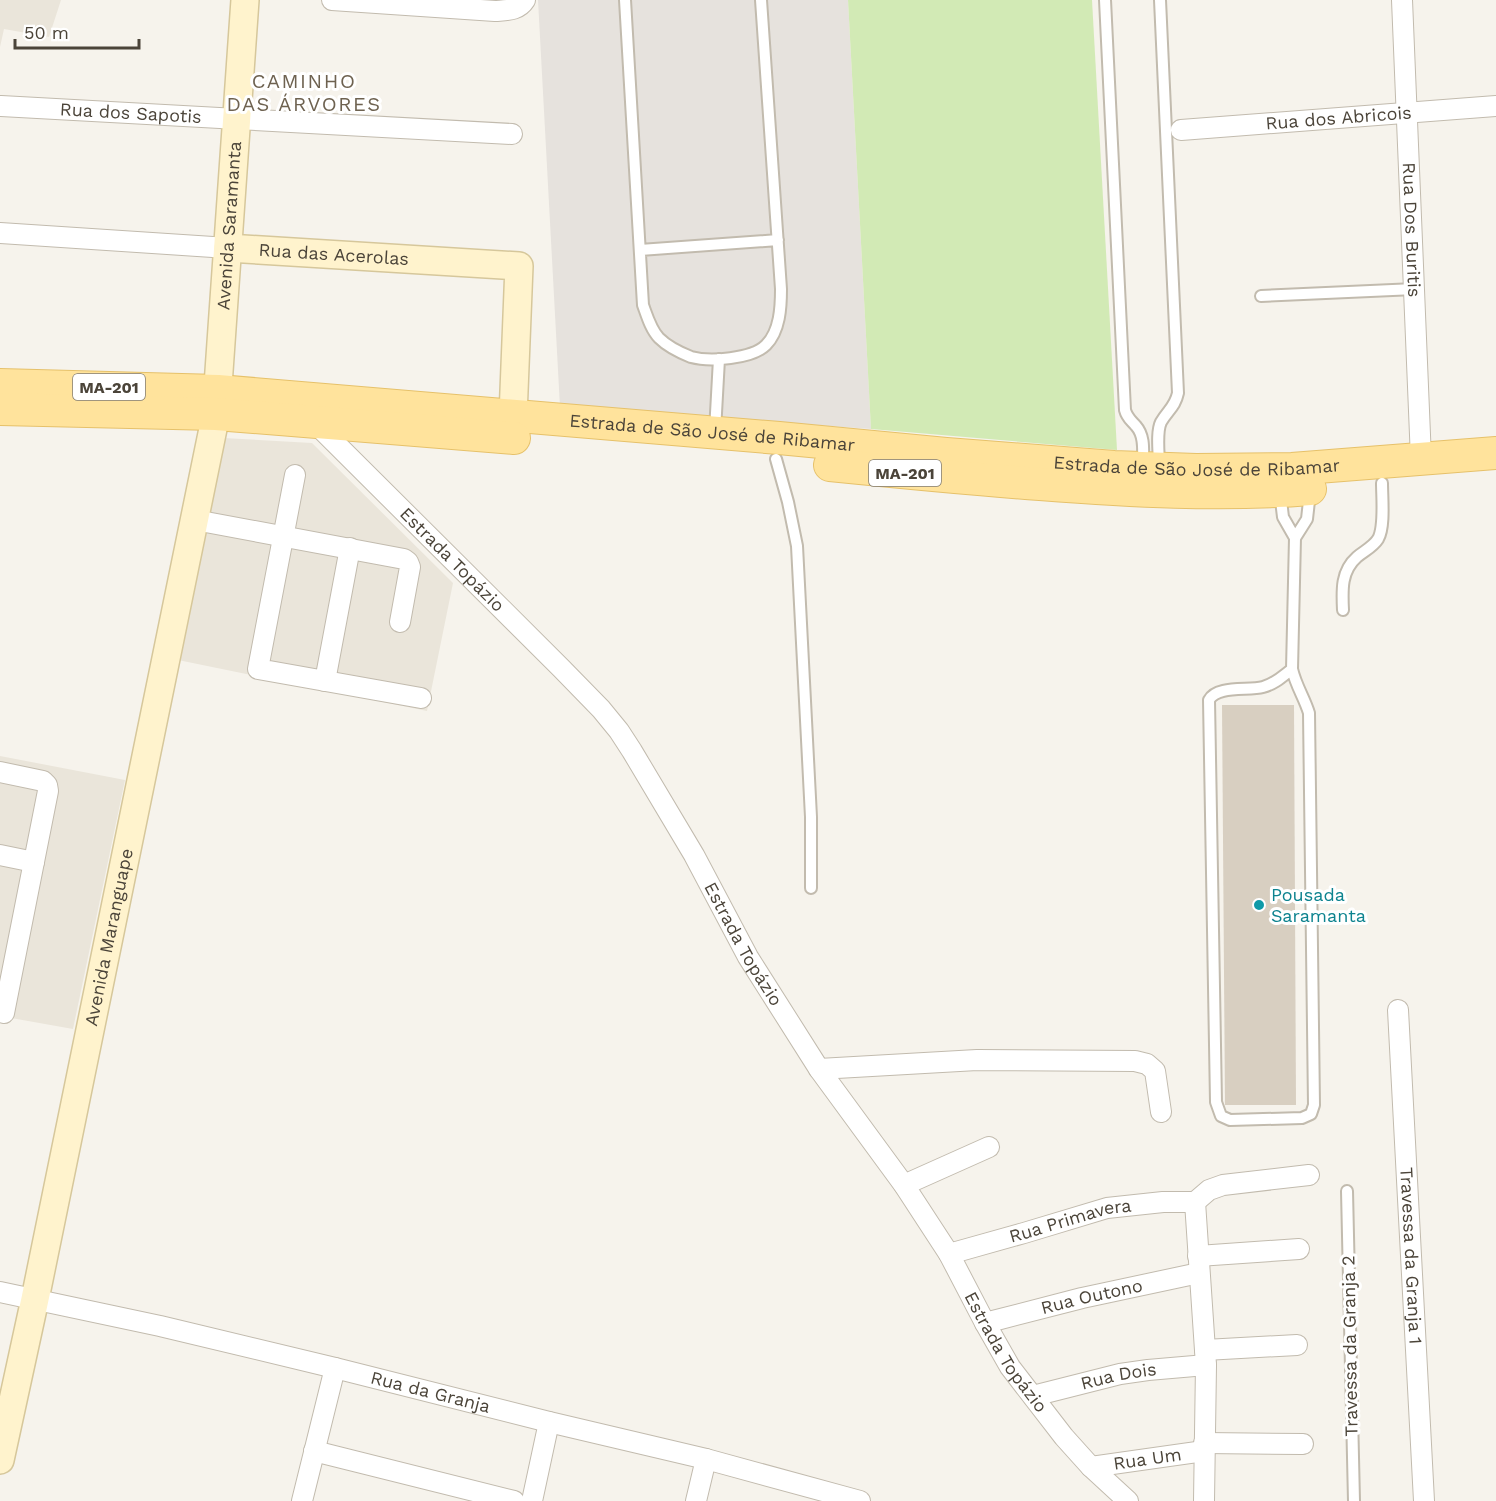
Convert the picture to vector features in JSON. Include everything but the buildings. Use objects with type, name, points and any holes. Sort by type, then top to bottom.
[{"type":"main road","name":"Estrada de São José de Ribamar","points":[[0,385],[217,403],[513,416],[1075,465],[1151,469],[1292,469],[1496,453]]},
{"type":"main road","name":"Estrada de São José de Ribamar","points":[[0,409],[217,403],[314,422],[776,459],[944,477],[1195,493],[1280,491],[1496,474]]},
{"type":"street","name":"Avenida Saramanta","points":[[217,403],[245,0]]},
{"type":"street","points":[[332,0],[495,11],[512,10],[522,5],[525,0]]},
{"type":"street","name":"Rua Dos Buritis","points":[[1402,0],[1421,459]]},
{"type":"street","name":"Rua dos Sapotis","points":[[1,106],[512,134]]},
{"type":"street","name":"Rua dos Abricois","points":[[1181,130],[1496,106]]},
{"type":"street","name":"Rua das Acerolas","points":[[0,233],[519,266],[513,416]]},
{"type":"street","name":"Avenida Maranguape","points":[[0,1460],[195,520],[217,403]]},
{"type":"street","name":"Estrada Topázio","points":[[314,422],[561,668],[619,731],[694,855],[748,957],[819,1070],[904,1185],[949,1254],[1010,1367],[1064,1437],[1091,1467],[1128,1501]]},
{"type":"street","points":[[296,475],[258,669],[421,698]]},
{"type":"street","points":[[195,520],[404,558],[410,567],[400,622]]},
{"type":"street","points":[[325,681],[350,548]]},
{"type":"street","points":[[0,772],[43,781],[48,791],[34,862],[9,944],[4,1013]]},
{"type":"street","points":[[0,855],[34,862]]},
{"type":"street","name":"Travessa da Granja 1","points":[[1398,1010],[1424,1501]]},
{"type":"street","points":[[819,1070],[977,1060],[1136,1061],[1147,1064],[1155,1071],[1161,1112]]},
{"type":"street","points":[[904,1185],[988,1148]]},
{"type":"street","points":[[1204,1501],[1205,1357],[1195,1202],[1209,1190],[1223,1185],[1309,1175]]},
{"type":"street","name":"Rua Primavera","points":[[949,1254],[1107,1208],[1162,1202],[1195,1202]]},
{"type":"street","name":"Rua Outono","points":[[985,1323],[1199,1264],[1299,1249]]},
{"type":"street","name":"Rua da Granja","points":[[0,1292],[160,1326],[335,1368],[706,1459],[860,1501]]},
{"type":"street","name":"Rua Dois","points":[[1033,1396],[1120,1374],[1205,1357],[1297,1345]]},
{"type":"street","points":[[302,1501],[335,1368]]},
{"type":"street","points":[[532,1501],[549,1422]]},
{"type":"street","name":"Rua Um","points":[[1091,1467],[1204,1447],[1303,1444]]},
{"type":"street","points":[[314,1451],[514,1501]]},
{"type":"street","points":[[696,1501],[706,1459]]},
{"type":"lane","points":[[625,0],[643,305],[659,338],[671,347],[692,357],[719,359],[750,354],[765,346],[778,322],[781,308],[782,289],[761,0]]},
{"type":"lane","points":[[1105,0],[1125,410],[1126,416],[1137,426],[1143,439],[1151,469]]},
{"type":"lane","points":[[1151,469],[1161,422],[1176,402],[1178,393],[1160,0]]},
{"type":"lane","points":[[640,250],[778,240]]},
{"type":"lane","points":[[1261,296],[1415,289]]},
{"type":"lane","points":[[715,432],[719,359]]},
{"type":"lane","points":[[776,459],[797,546],[811,817],[811,888]]},
{"type":"lane","points":[[1343,610],[1342,583],[1349,566],[1374,545],[1382,528],[1382,483]]},
{"type":"lane","points":[[1294,538],[1307,519],[1311,489]]},
{"type":"lane","points":[[1280,491],[1283,517],[1294,538],[1292,669],[1295,682],[1309,713],[1314,1105],[1311,1114],[1302,1118],[1230,1120],[1221,1116],[1216,1102],[1209,700],[1219,691],[1253,689],[1272,684],[1292,669]]},
{"type":"lane","name":"Travessa da Granja 2","points":[[1347,1191],[1354,1501]]},
{"type":"shaded area","points":[[0,0],[61,0],[49,37],[4,29],[0,47]]},
{"type":"shaded area","points":[[538,0],[848,0],[871,429],[560,407]]},
{"type":"shaded area","points":[[223,438],[312,443],[453,583],[427,711],[178,660]]},
{"type":"shaded area","points":[[0,756],[125,780],[73,1029],[0,1016]]},
{"type":"green space","points":[[848,0],[1092,0],[1117,450],[871,429]]},
{"type":"place","name":"Pousada Saramanta","points":[[1259,905]]},
{"type":"district","name":"CAMINHO DAS ÁRVORES","points":[[304,92]]}]
